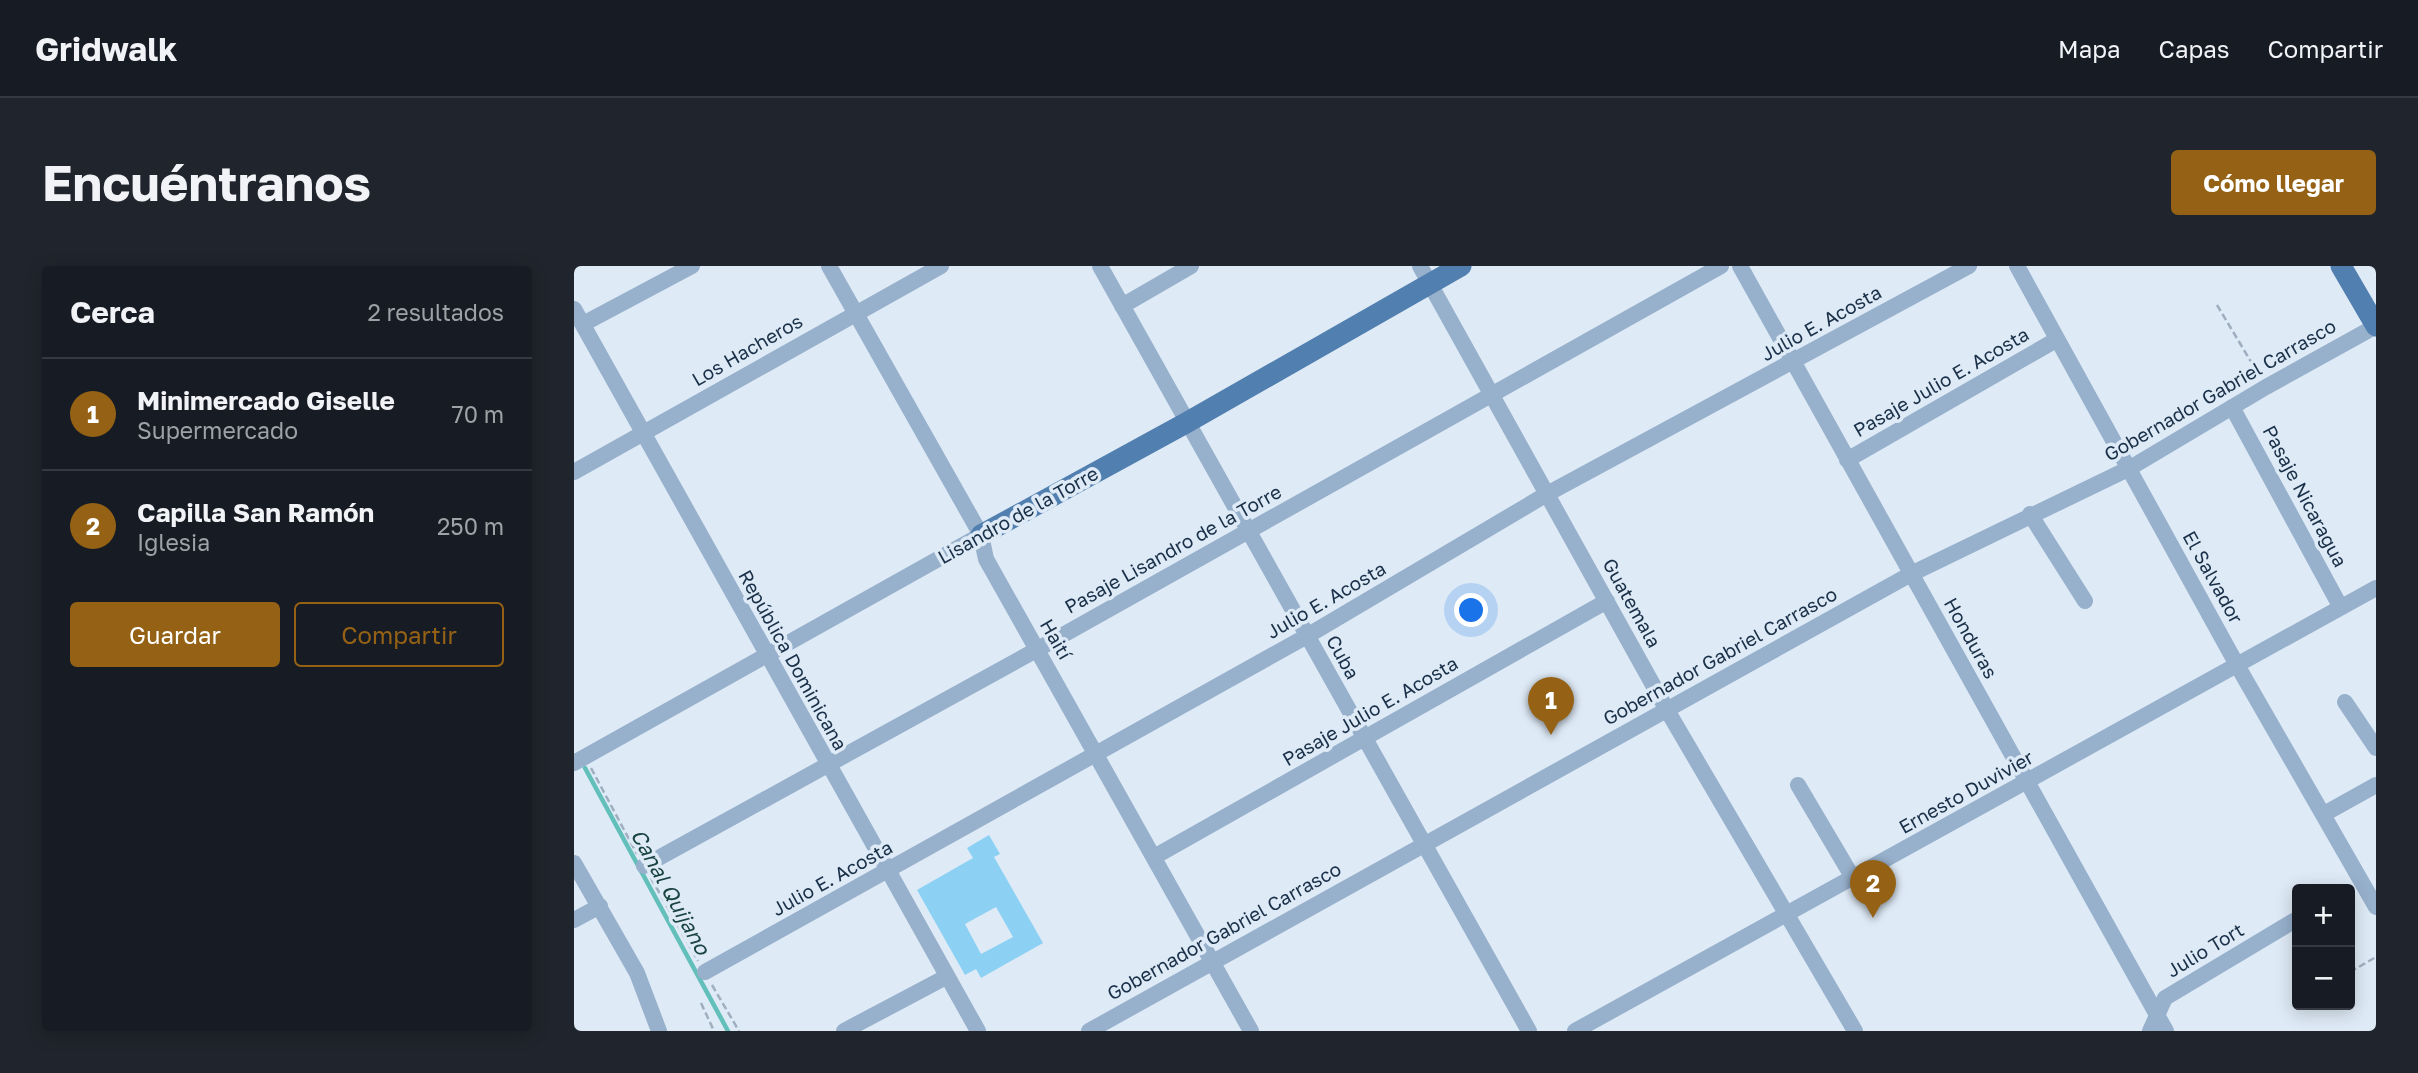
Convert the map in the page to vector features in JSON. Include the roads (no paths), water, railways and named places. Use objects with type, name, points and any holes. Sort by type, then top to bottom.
[{"type":"main road","name":"Lisandro de la Torre","points":[[981,535],[1186,423],[1424,275],[1461,266]]},
{"type":"main road","points":[[2341,266],[2376,326]]},
{"type":"street","points":[[583,324],[692,266]]},
{"type":"street","name":"Haití","points":[[829,266],[981,535],[986,559],[1251,1031]]},
{"type":"street","name":"Los Hacheros","points":[[574,472],[941,266]]},
{"type":"street","name":"Cuba","points":[[1100,266],[1529,1031]]},
{"type":"street","points":[[1122,306],[1191,266]]},
{"type":"street","name":"Pasaje Lisandro de la Torre","points":[[644,866],[1038,649],[1721,266]]},
{"type":"street","name":"Honduras","points":[[1740,266],[2166,1031]]},
{"type":"street","name":"Julio E. Acosta","points":[[705,972],[1307,636],[1547,494],[1969,266]]},
{"type":"street","name":"El Salvador","points":[[2017,266],[2237,665],[2376,907]]},
{"type":"street","name":"Guatemala","points":[[1424,275],[1667,710],[1855,1031]]},
{"type":"street","name":"República Dominicana","points":[[574,309],[978,1031]]},
{"type":"street","name":"Gobernador Gabriel Carrasco","points":[[1089,1031],[1214,964],[1425,843],[1911,574],[2030,514],[2130,468],[2266,387],[2376,326]]},
{"type":"street","name":"Pasaje Julio E. Acosta","points":[[1847,460],[2056,340]]},
{"type":"street","name":"Pasaje Nicaragua","points":[[2232,407],[2340,606]]},
{"type":"street","points":[[2030,514],[2085,601]]},
{"type":"street","name":"Lisandro de la Torre","points":[[579,760],[981,535]]},
{"type":"street","name":"Ernesto Duvivier","points":[[1575,1031],[2340,606],[2374,593]]},
{"type":"street","name":"Pasaje Julio E. Acosta","points":[[1154,857],[1607,601]]},
{"type":"street","points":[[2345,702],[2376,748]]},
{"type":"street","points":[[1798,785],[1853,878]]},
{"type":"street","points":[[2324,814],[2376,785]]},
{"type":"street","points":[[574,863],[637,973],[659,1031]]},
{"type":"street","points":[[2354,884],[2361,880]]},
{"type":"street","points":[[574,920],[600,906]]},
{"type":"street","name":"Julio Tort","points":[[2150,1031],[2165,998],[2292,922]]},
{"type":"street","points":[[844,1031],[946,977]]},
{"type":"waterway","name":"Canal Quijano","points":[[585,768],[728,1031]]},
{"type":"place","name":"Minimercado Giselle","points":[[1551,735]]},
{"type":"place","name":"Capilla San Ramón","points":[[1873,918]]}]
